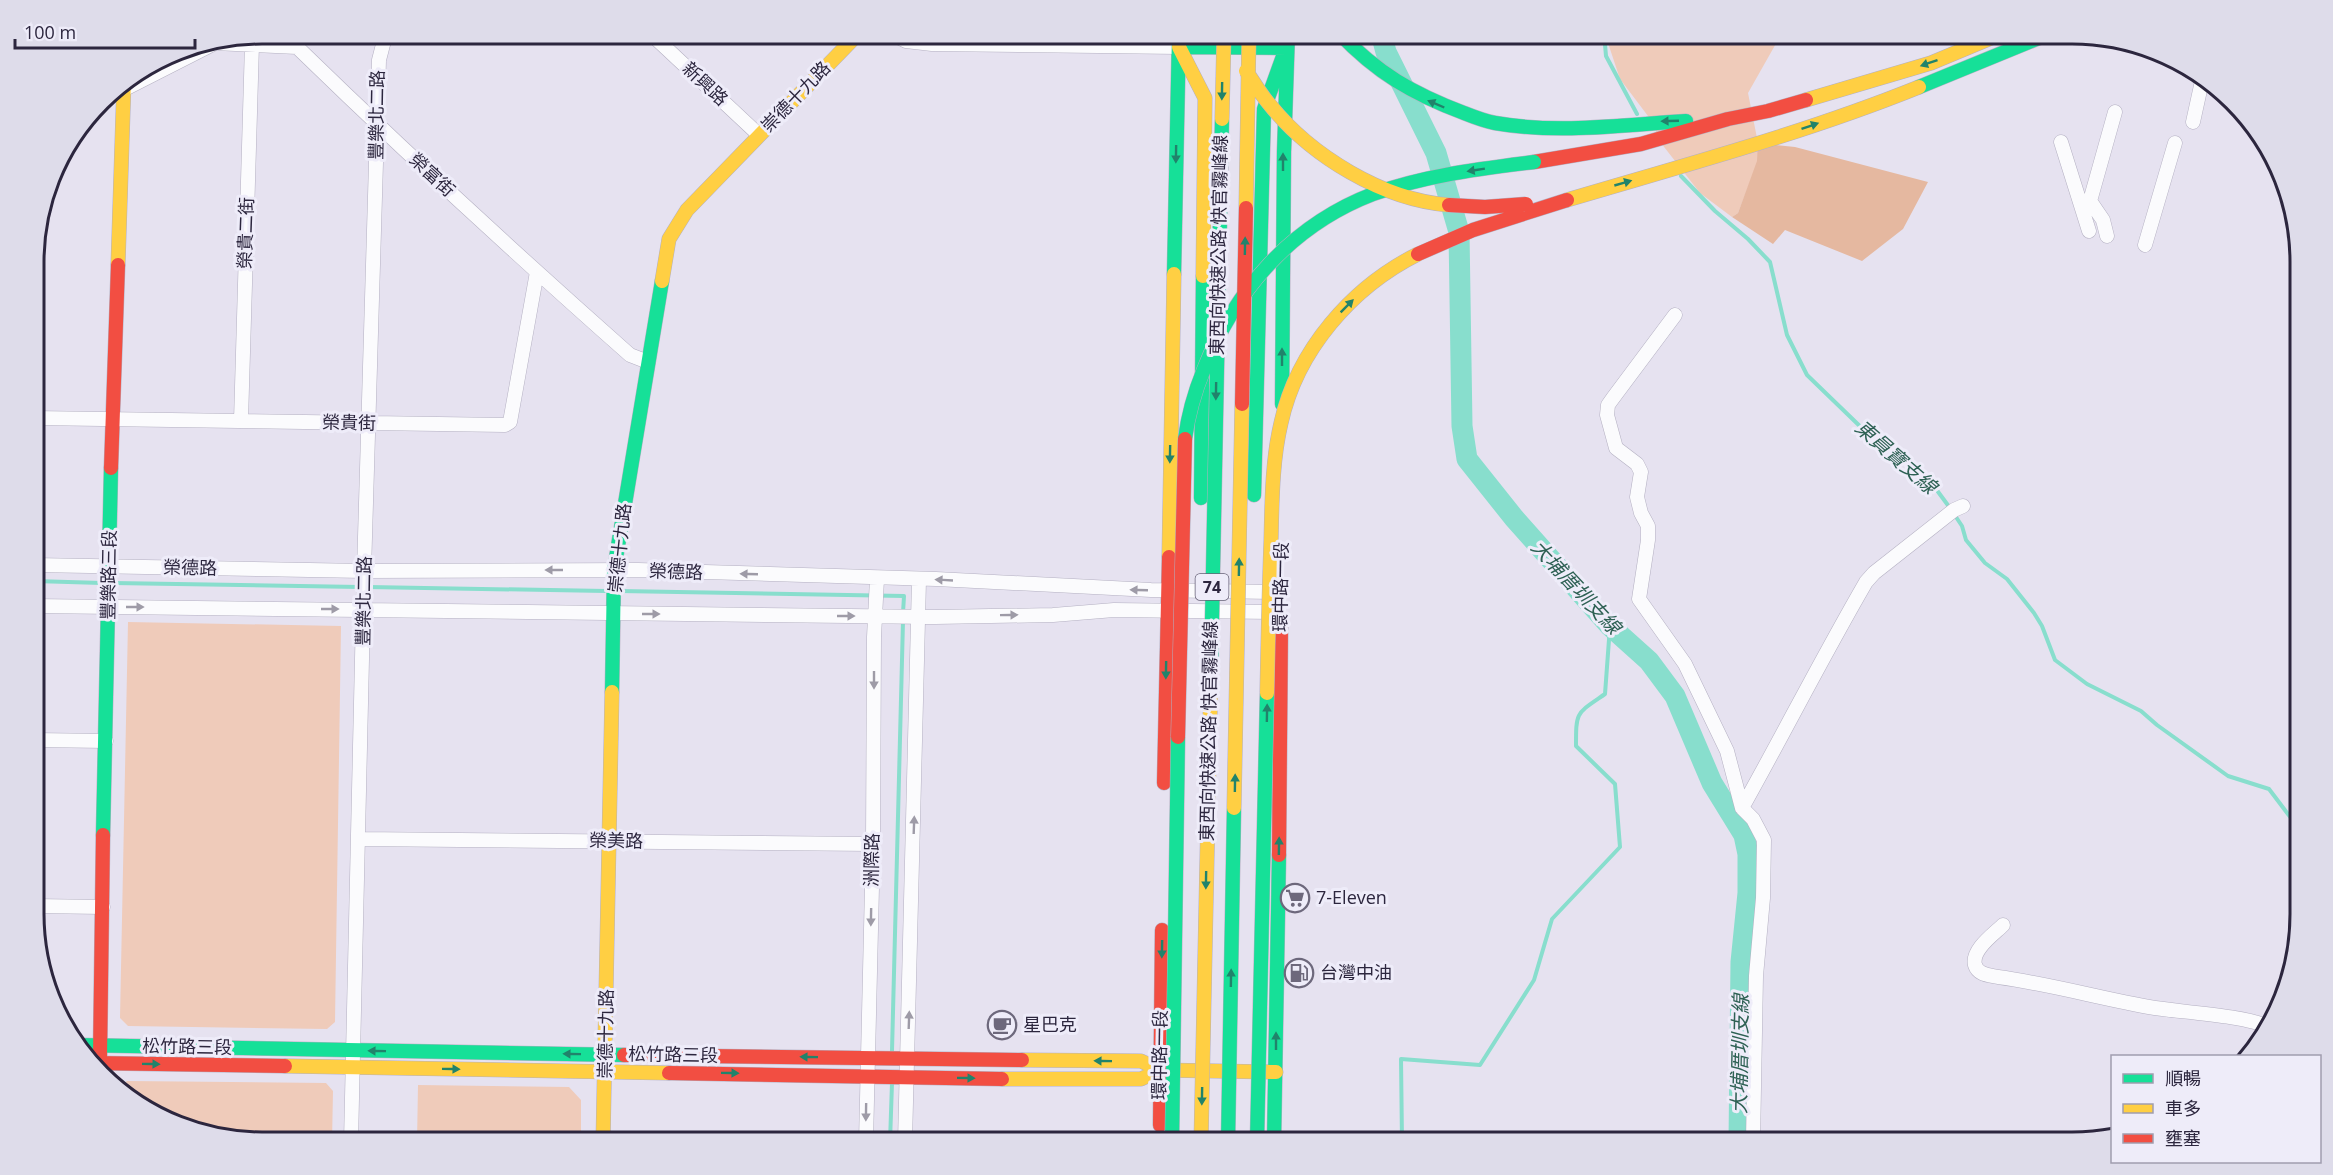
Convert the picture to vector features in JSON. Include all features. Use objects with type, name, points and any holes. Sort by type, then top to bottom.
[{"type":"main road","name":"崇德十九路","points":[[603,1132],[614,570],[669,239],[687,210],[848,44]]},
{"type":"main road","name":"環中路一段","points":[[1160,1132],[1167,591],[1179,44]]},
{"type":"main road","name":"74","points":[[1181,44],[1205,98],[1198,629]]},
{"type":"main road","name":"東西向快速公路 快官霧峰線","points":[[1201,1132],[1226,44]]},
{"type":"main road","points":[[1232,44],[1286,48]]},
{"type":"main road","points":[[1232,44],[1251,79],[1276,114],[1330,161],[1367,180],[1409,197],[1438,203],[1491,206],[1567,200]]},
{"type":"main road","name":"東西向快速公路 快官霧峰線","points":[[1228,1132],[1249,44]]},
{"type":"main road","name":"環中路一段","points":[[1274,1132],[1281,612],[1283,163],[1287,44]]},
{"type":"main road","points":[[1350,44],[1365,60],[1415,95],[1443,107],[1493,123],[1533,126],[1602,126],[1728,119]]},
{"type":"main road","points":[[1172,1132],[1176,819],[1186,433],[1196,390],[1209,351],[1234,303],[1275,256],[1311,226],[1335,211],[1363,198],[1433,177],[1641,144],[1728,119],[1768,111],[1931,63],[1977,44]]},
{"type":"main road","points":[[1257,1132],[1269,565],[1274,466],[1282,418],[1295,383],[1309,356],[1337,316],[1367,286],[1403,260],[1434,245],[1567,200],[1761,142],[1876,103],[2023,44]]},
{"type":"main road","name":"74","points":[[1252,627],[1264,109],[1286,48]]},
{"type":"main road","name":"豐樂路三段","points":[[98,1059],[101,1046],[104,907],[107,607],[124,92]]},
{"type":"main road","name":"松竹路三段","points":[[88,1045],[1141,1061],[1160,1070],[1276,1072]]},
{"type":"main road","points":[[1185,1132],[1188,1058]]},
{"type":"main road","points":[[1244,1082],[1245,1058]]},
{"type":"main road","name":"松竹路三段","points":[[104,1065],[1141,1079],[1160,1070]]},
{"type":"main road","points":[[1243,1132],[1244,1118]]},
{"type":"street","name":"榮富街","points":[[252,44],[297,47],[377,125],[537,272],[630,355],[648,362]]},
{"type":"street","name":"榮貴二街","points":[[241,421],[252,44]]},
{"type":"street","name":"豐樂北二路","points":[[351,1132],[368,423],[379,60],[383,44]]},
{"type":"street","name":"新興路","points":[[662,44],[759,135]]},
{"type":"street","name":"榮富街","points":[[164,67],[179,60]]},
{"type":"street","points":[[2193,122],[2201,86]]},
{"type":"street","points":[[2107,236],[2103,220],[2090,201],[2115,112]]},
{"type":"street","points":[[2061,142],[2089,231]]},
{"type":"street","points":[[2145,246],[2175,142]]},
{"type":"street","name":"榮貴街","points":[[44,418],[500,427],[510,422],[537,272]]},
{"type":"street","points":[[1675,315],[1608,405],[1607,415],[1616,448],[1637,464],[1641,472],[1637,497],[1641,513],[1648,526],[1648,540],[1639,599],[1685,664],[1727,752],[1742,808],[1753,819],[1764,840],[1763,898],[1756,976],[1754,1132]]},
{"type":"street","points":[[1742,808],[1800,705],[1826,651],[1866,582],[1874,573],[1954,510],[1963,506]]},
{"type":"street","name":"榮德路","points":[[44,565],[364,571],[614,570],[877,590],[920,580],[1167,591],[1281,592]]},
{"type":"street","points":[[905,1132],[908,1058],[908,616],[920,580]]},
{"type":"street","name":"洲際路","points":[[866,1132],[877,590]]},
{"type":"street","points":[[44,606],[876,616],[1053,615],[1114,610],[1281,612]]},
{"type":"street","points":[[44,740],[106,741]]},
{"type":"street","name":"榮美路","points":[[359,839],[873,844]]},
{"type":"street","points":[[44,906],[104,907]]},
{"type":"street","points":[[2003,925],[1977,953],[1974,962],[1976,967],[1986,975],[2036,982],[2154,1008],[2260,1024]]},
{"type":"shaded area","points":[[1608,44],[1776,44],[1748,93],[1758,143],[1758,161],[1738,213],[1732,217],[1700,193],[1661,143],[1651,120],[1620,79]]},
{"type":"shaded area","points":[[1758,143],[1795,147],[1928,182],[1903,229],[1862,261],[1785,230],[1773,244],[1732,217],[1738,213],[1757,161]]},
{"type":"shaded area","points":[[128,622],[341,626],[335,1022],[327,1029],[128,1026],[120,1018]]},
{"type":"shaded area","points":[[127,1081],[326,1083],[333,1091],[332,1132],[261,1132],[233,1130],[205,1124],[165,1109],[124,1083]]},
{"type":"shaded area","points":[[418,1085],[569,1087],[581,1100],[581,1132],[417,1132]]},
{"type":"waterway","name":"大埔厝圳支線","points":[[1384,44],[1436,153],[1459,232],[1462,426],[1467,459],[1514,518],[1610,626],[1649,661],[1675,696],[1712,783],[1744,835],[1748,854],[1748,893],[1741,962],[1739,1132]]},
{"type":"waterway","name":"東員寶支線","points":[[1605,44],[1606,56],[1637,114]]},
{"type":"waterway","name":"東員寶支線","points":[[1681,176],[1770,262],[1787,335],[1807,375],[1867,433],[1908,463],[1936,489],[1950,508]]},
{"type":"waterway","name":"東員寶支線","points":[[1954,514],[1962,526],[1966,540],[1985,563],[2007,579],[2034,613],[2042,626],[2055,660],[2087,684],[2141,711],[2228,776],[2269,789],[2290,817]]},
{"type":"waterway","points":[[44,581],[102,583]]},
{"type":"waterway","points":[[113,583],[360,587]]},
{"type":"waterway","points":[[368,587],[606,591]]},
{"type":"waterway","points":[[620,591],[904,596],[903,613]]},
{"type":"waterway","points":[[892,1051],[903,621]]},
{"type":"waterway","points":[[1402,1132],[1401,1059],[1480,1065],[1534,980],[1552,919],[1620,847],[1615,784],[1576,746],[1576,726],[1580,714],[1605,694],[1610,626]]},
{"type":"waterway","points":[[890,1132],[892,1083]]},
{"type":"traffic: fast","points":[[1174,274],[1179,44]]},
{"type":"traffic: fast","points":[[1282,404],[1284,152],[1288,44]]},
{"type":"traffic: fast","points":[[1350,44],[1367,60],[1412,90],[1495,123],[1567,128],[1686,121]]},
{"type":"traffic: fast","points":[[1919,87],[2024,44]]},
{"type":"traffic: fast","points":[[1179,47],[1286,48]]},
{"type":"traffic: fast","points":[[1254,495],[1264,109],[1286,48]]},
{"type":"traffic: fast","points":[[1211,670],[1222,119]]},
{"type":"traffic: fast","points":[[1185,439],[1195,394],[1217,340],[1250,287],[1292,242],[1317,223],[1344,207],[1393,187],[1433,177],[1534,162]]},
{"type":"traffic: fast","points":[[1201,498],[1203,276]]},
{"type":"traffic: fast","points":[[612,692],[614,570],[662,281]]},
{"type":"traffic: fast","points":[[103,835],[111,468]]},
{"type":"traffic: fast","points":[[1257,1132],[1267,693]]},
{"type":"traffic: fast","points":[[1172,1132],[1178,737]]},
{"type":"traffic: fast","points":[[1228,1132],[1234,808]]},
{"type":"traffic: fast","points":[[1274,1132],[1279,855]]},
{"type":"traffic: fast","points":[[87,1045],[624,1055]]},
{"type":"traffic: slow","points":[[662,281],[669,239],[687,210],[848,44]]},
{"type":"traffic: slow","points":[[1222,119],[1224,44]]},
{"type":"traffic: slow","points":[[1246,208],[1249,44]]},
{"type":"traffic: slow","points":[[1806,100],[1931,63],[1977,44]]},
{"type":"traffic: slow","points":[[1179,47],[1205,98],[1203,276]]},
{"type":"traffic: slow","points":[[1246,71],[1287,124],[1327,158],[1374,185],[1424,201],[1449,205]]},
{"type":"traffic: slow","points":[[1567,200],[1789,134],[1919,87]]},
{"type":"traffic: slow","points":[[118,265],[124,92]]},
{"type":"traffic: slow","points":[[1267,693],[1273,482],[1278,437],[1289,396],[1314,346],[1350,303],[1371,284],[1418,254]]},
{"type":"traffic: slow","points":[[1169,557],[1174,274]]},
{"type":"traffic: slow","points":[[1234,808],[1242,404]]},
{"type":"traffic: slow","points":[[1201,1132],[1211,670]]},
{"type":"traffic: slow","points":[[603,1132],[612,692]]},
{"type":"traffic: slow","points":[[1022,1060],[1141,1061],[1160,1070],[1276,1072]]},
{"type":"traffic: slow","points":[[285,1066],[669,1073]]},
{"type":"traffic: slow","points":[[1002,1079],[1141,1079],[1160,1070]]},
{"type":"traffic: jam","points":[[1534,162],[1641,144],[1806,100]]},
{"type":"traffic: jam","points":[[1418,254],[1473,230],[1567,200]]},
{"type":"traffic: jam","points":[[1449,205],[1485,207],[1526,204]]},
{"type":"traffic: jam","points":[[1242,404],[1246,208]]},
{"type":"traffic: jam","points":[[111,468],[118,265]]},
{"type":"traffic: jam","points":[[1178,737],[1185,439]]},
{"type":"traffic: jam","points":[[1164,783],[1169,557]]},
{"type":"traffic: jam","points":[[1279,855],[1281,626]]},
{"type":"traffic: jam","points":[[100,1057],[103,835]]},
{"type":"traffic: jam","points":[[1160,1125],[1162,930]]},
{"type":"traffic: jam","points":[[624,1055],[1022,1060]]},
{"type":"traffic: jam","points":[[103,1063],[285,1066]]},
{"type":"traffic: jam","points":[[669,1073],[1002,1079]]},
{"type":"place","name":"7-Eleven","points":[[1295,898]]},
{"type":"place","name":"台灣中油","points":[[1299,973]]},
{"type":"place","name":"星巴克","points":[[1002,1025]]}]
